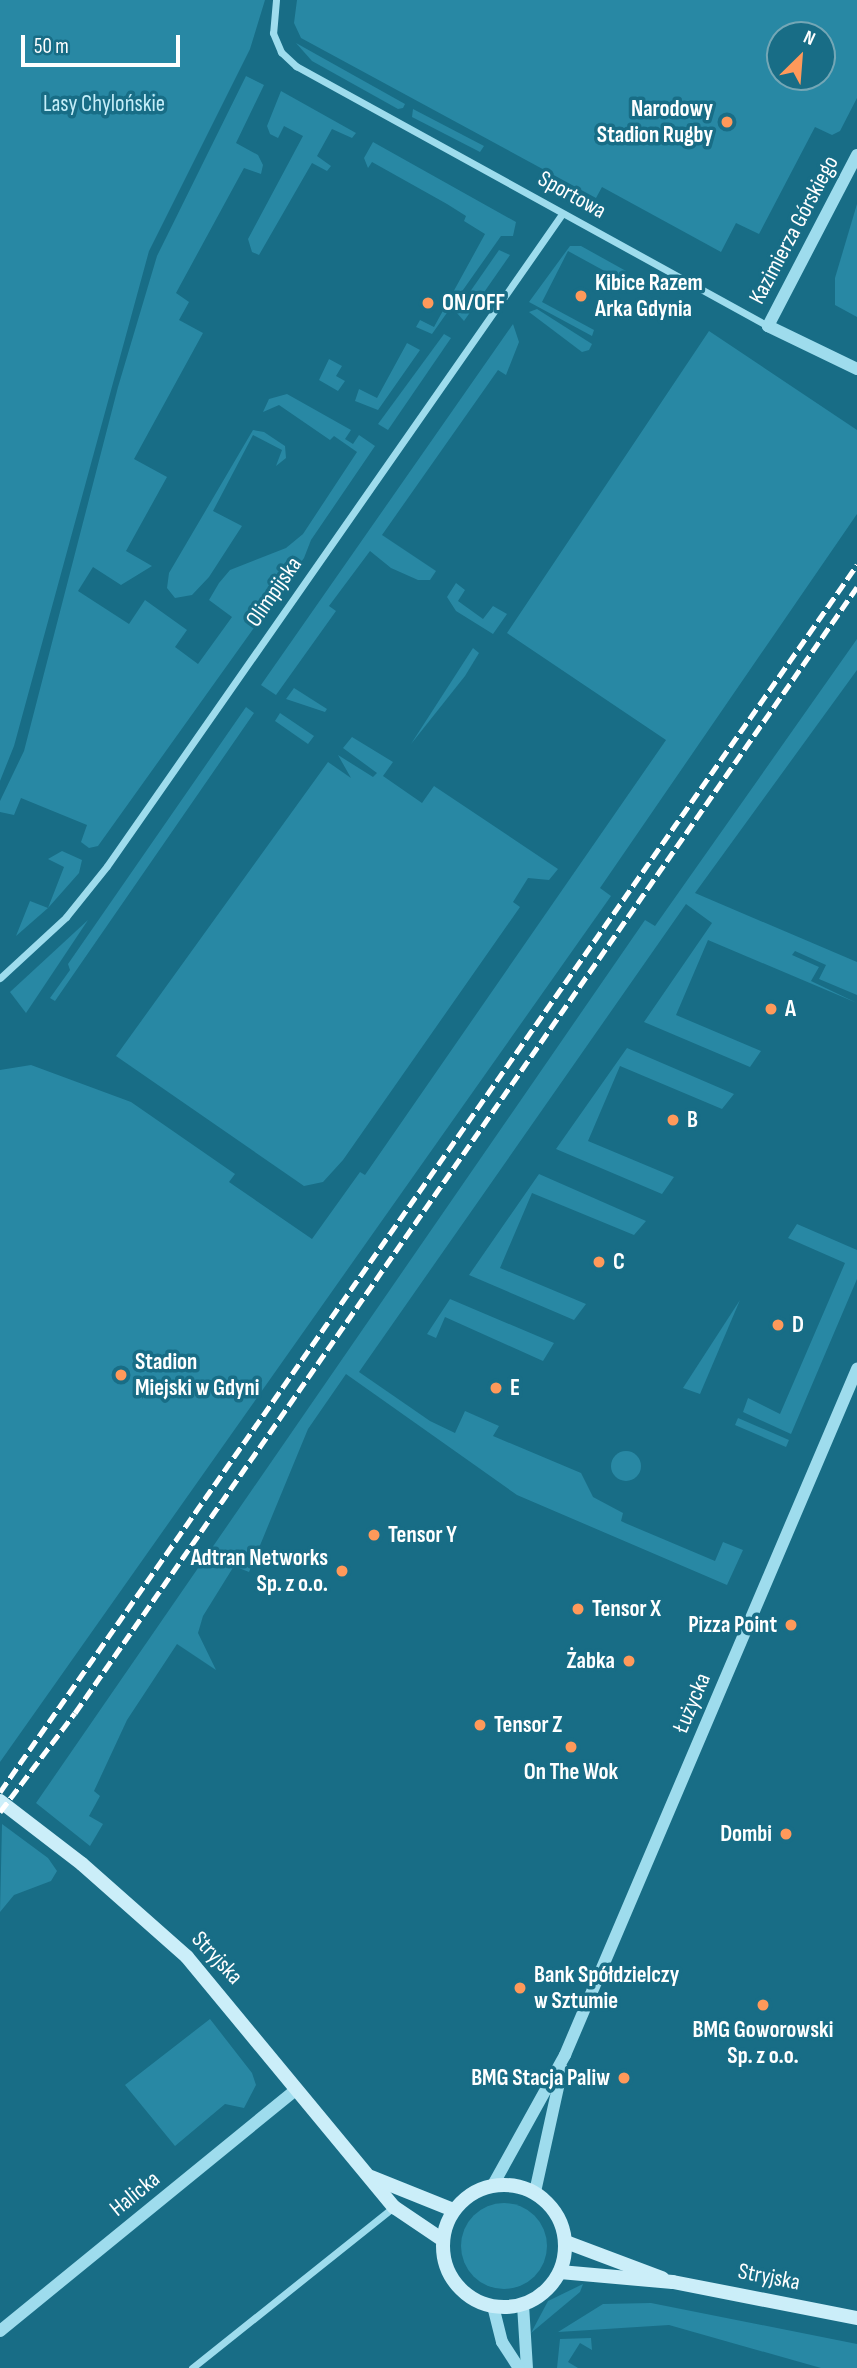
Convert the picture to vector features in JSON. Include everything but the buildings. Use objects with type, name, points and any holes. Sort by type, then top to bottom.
[{"type":"main road","name":"Stryjska","points":[[0,1801],[92,1873],[187,1957],[394,2207],[443,2239]]},
{"type":"main road","name":"Stryjska","points":[[370,2176],[453,2210]]},
{"type":"main road","points":[[493,2185],[514,2185],[535,2192],[556,2213],[566,2242],[560,2272],[551,2286],[523,2305],[493,2306],[471,2298],[455,2283],[445,2262],[443,2239],[453,2210],[464,2198],[493,2185]]},
{"type":"main road","name":"Stryjska","points":[[566,2242],[673,2282]]},
{"type":"main road","name":"Stryjska","points":[[560,2272],[673,2282],[857,2318]]},
{"type":"street","name":"Sportowa","points":[[276,0],[272,23],[277,44],[296,65],[768,326],[857,369]]},
{"type":"street","name":"Kazimierza Górskiego","points":[[768,326],[857,155]]},
{"type":"street","name":"Olimpijska","points":[[0,978],[66,917],[107,866],[562,214]]},
{"type":"street","name":"Łużycka","points":[[493,2185],[565,2055],[857,1369]]},
{"type":"street","name":"Łużycka","points":[[535,2192],[565,2055]]},
{"type":"street","name":"Halicka","points":[[0,2330],[296,2090]]},
{"type":"street","points":[[192,2368],[394,2207]]},
{"type":"street","points":[[523,2305],[527,2368]]},
{"type":"street","points":[[493,2306],[502,2342],[519,2368]]},
{"type":"green space","name":"Lasy Chylońskie","points":[[0,0],[265,0],[250,49],[149,251],[14,746],[0,781]]},
{"type":"green space","name":"Narodowy Stadion Rugby","points":[[297,0],[857,0],[857,98],[840,131],[832,135],[815,127],[759,234],[736,223],[721,252],[602,187],[596,198],[301,38],[294,23]]},
{"type":"green space","points":[[296,43],[405,104],[403,108],[398,109],[312,61]]},
{"type":"green space","points":[[246,76],[264,85],[236,143],[258,155],[263,165],[261,174],[244,168],[176,293],[189,302],[179,320],[203,333],[134,459],[167,477],[126,551],[152,566],[121,585],[93,567],[78,591],[129,624],[145,600],[187,630],[175,647],[198,664],[232,617],[209,600],[219,583],[230,570],[286,548],[303,534],[357,452],[334,436],[330,440],[279,405],[263,412],[269,399],[287,394],[351,430],[345,439],[353,444],[359,435],[375,446],[311,540],[304,558],[98,846],[89,848],[81,842],[87,825],[21,798],[14,815],[0,812],[0,801],[24,751],[118,387],[157,256]]},
{"type":"green space","points":[[281,91],[356,133],[352,138],[332,129],[317,156],[331,166],[327,171],[312,163],[259,255],[252,252],[248,239],[303,136],[284,126],[278,138],[270,134],[267,126]]},
{"type":"green space","points":[[413,109],[484,146],[480,152],[412,117]]},
{"type":"green space","points":[[373,142],[516,222],[513,236],[501,236],[432,334],[416,327],[420,320],[434,327],[485,234],[464,221],[466,216],[447,204],[372,162],[368,168],[364,158]]},
{"type":"green space","points":[[857,204],[857,317],[835,305],[835,278]]},
{"type":"green space","points":[[570,246],[581,246],[626,271],[621,280],[568,251],[542,302],[594,330],[592,336],[529,302]]},
{"type":"green space","points":[[499,250],[510,255],[464,321],[456,312]]},
{"type":"green space","points":[[537,309],[592,344],[589,350],[582,352],[529,312]]},
{"type":"green space","points":[[513,324],[519,342],[506,375],[498,370],[382,535],[436,571],[430,580],[418,580],[391,568],[370,551],[329,606],[336,611],[276,695],[261,685]]},
{"type":"green space","points":[[709,331],[857,430],[857,514],[600,888],[611,896],[0,1762],[0,1070],[31,1065],[131,1102],[235,1174],[229,1182],[312,1239],[360,1172],[365,1175],[666,740],[507,633]]},
{"type":"green space","points":[[444,334],[451,338],[388,430],[378,424]]},
{"type":"green space","points":[[407,343],[420,350],[378,410],[355,401],[359,389],[377,398]]},
{"type":"green space","points":[[329,359],[342,366],[336,376],[345,381],[338,391],[319,380]]},
{"type":"green space","points":[[253,430],[264,432],[285,446],[286,458],[276,466],[282,450],[253,435],[213,511],[242,526],[209,577],[192,595],[175,598],[167,588],[169,573]]},
{"type":"green space","points":[[456,583],[465,590],[458,601],[483,619],[493,606],[507,614],[493,634],[456,611],[447,597]]},
{"type":"green space","points":[[857,639],[857,670],[695,893],[857,962],[857,995],[819,979],[826,965],[795,951],[792,955],[819,967],[811,981],[857,1003],[708,940],[676,1015],[761,1051],[750,1067],[644,1022],[712,923],[686,904],[359,1372],[430,1421],[455,1433],[465,1411],[499,1426],[493,1436],[581,1473],[593,1497],[623,1513],[621,1521],[625,1523],[715,1561],[723,1542],[743,1550],[727,1585],[517,1495],[346,1374],[308,1429],[249,1572],[234,1566],[203,1616],[198,1633],[216,1670],[177,1644],[127,1720],[94,1791],[100,1796],[89,1816],[103,1824],[90,1846],[36,1803],[645,920],[655,926]]},
{"type":"green space","points":[[473,648],[479,653],[465,676],[411,744]]},
{"type":"green space","points":[[294,688],[327,709],[325,712],[286,699]]},
{"type":"green space","points":[[246,707],[254,713],[55,1001],[50,998],[70,970],[68,964]]},
{"type":"green space","points":[[280,713],[314,736],[308,744],[275,721]]},
{"type":"green space","points":[[352,737],[393,762],[383,776],[422,803],[434,786],[558,869],[549,880],[528,878],[513,902],[520,907],[343,1160],[323,1182],[304,1186],[116,1056],[328,762],[351,778],[338,755],[373,777],[377,773],[343,748]]},
{"type":"green space","points":[[62,851],[82,860],[79,873],[48,908],[64,867],[48,859]]},
{"type":"green space","points":[[30,901],[48,908],[16,936]]},
{"type":"green space","points":[[88,920],[26,1013],[10,992]]},
{"type":"green space","points":[[627,1048],[734,1094],[722,1109],[620,1066],[588,1141],[674,1177],[662,1194],[556,1149]]},
{"type":"green space","points":[[539,1174],[646,1221],[634,1235],[532,1193],[500,1268],[586,1304],[574,1320],[469,1275]]},
{"type":"green space","points":[[797,1224],[857,1250],[857,1279],[791,1434],[743,1412],[748,1398],[780,1414],[845,1263],[788,1238]]},
{"type":"green space","points":[[450,1299],[554,1343],[543,1361],[445,1317],[436,1338],[427,1334]]},
{"type":"green space","points":[[740,1300],[700,1394],[683,1388]]},
{"type":"green space","points":[[738,1418],[789,1440],[786,1447],[735,1425]]},
{"type":"green space","points":[[626,1451],[636,1456],[641,1466],[636,1476],[626,1481],[616,1476],[611,1466],[616,1456]]},
{"type":"green space","points":[[2,1824],[48,1858],[57,1871],[51,1881],[14,1895],[0,1912]]},
{"type":"green space","points":[[210,2019],[252,2073],[256,2085],[244,2108],[225,2104],[175,2146],[125,2085]]},
{"type":"green space","points":[[504,2203],[528,2210],[540,2222],[547,2246],[540,2270],[528,2282],[504,2289],[480,2282],[468,2270],[461,2246],[468,2222],[480,2210]]},
{"type":"green space","points":[[583,2284],[580,2292],[531,2333],[548,2301]]},
{"type":"green space","points":[[651,2303],[857,2344],[857,2368],[821,2368],[669,2325],[558,2332],[603,2304]]},
{"type":"green space","points":[[591,2338],[592,2350],[580,2343],[568,2362],[578,2368],[557,2368],[560,2339]]},
{"type":"railway","points":[[0,1792],[857,565]]},
{"type":"railway","points":[[0,1812],[75,1713],[857,587]]},
{"type":"place","name":"Narodowy Stadion Rugby","points":[[727,122]]},
{"type":"place","name":"Kibice Razem Arka Gdynia","points":[[581,296]]},
{"type":"place","name":"ON/OFF","points":[[428,303]]},
{"type":"place","name":"A","points":[[771,1009]]},
{"type":"place","name":"B","points":[[673,1120]]},
{"type":"place","name":"C","points":[[599,1262]]},
{"type":"place","name":"D","points":[[778,1325]]},
{"type":"place","name":"Stadion Miejski w Gdyni","points":[[121,1375]]},
{"type":"place","name":"E","points":[[496,1388]]},
{"type":"place","name":"Tensor Y","points":[[374,1535]]},
{"type":"place","name":"Adtran Networks Sp. z o.o.","points":[[342,1571]]},
{"type":"place","name":"Tensor X","points":[[578,1609]]},
{"type":"place","name":"Pizza Point","points":[[791,1625]]},
{"type":"place","name":"Żabka","points":[[629,1661]]},
{"type":"place","name":"Tensor Z","points":[[480,1725]]},
{"type":"place","name":"On The Wok","points":[[571,1747]]},
{"type":"place","name":"Dombi","points":[[786,1834]]},
{"type":"place","name":"Bank Spółdzielczy w Sztumie","points":[[520,1988]]},
{"type":"place","name":"BMG Goworowski Sp. z o.o.","points":[[763,2005]]},
{"type":"place","name":"BMG Stacja Paliw","points":[[624,2078]]}]
